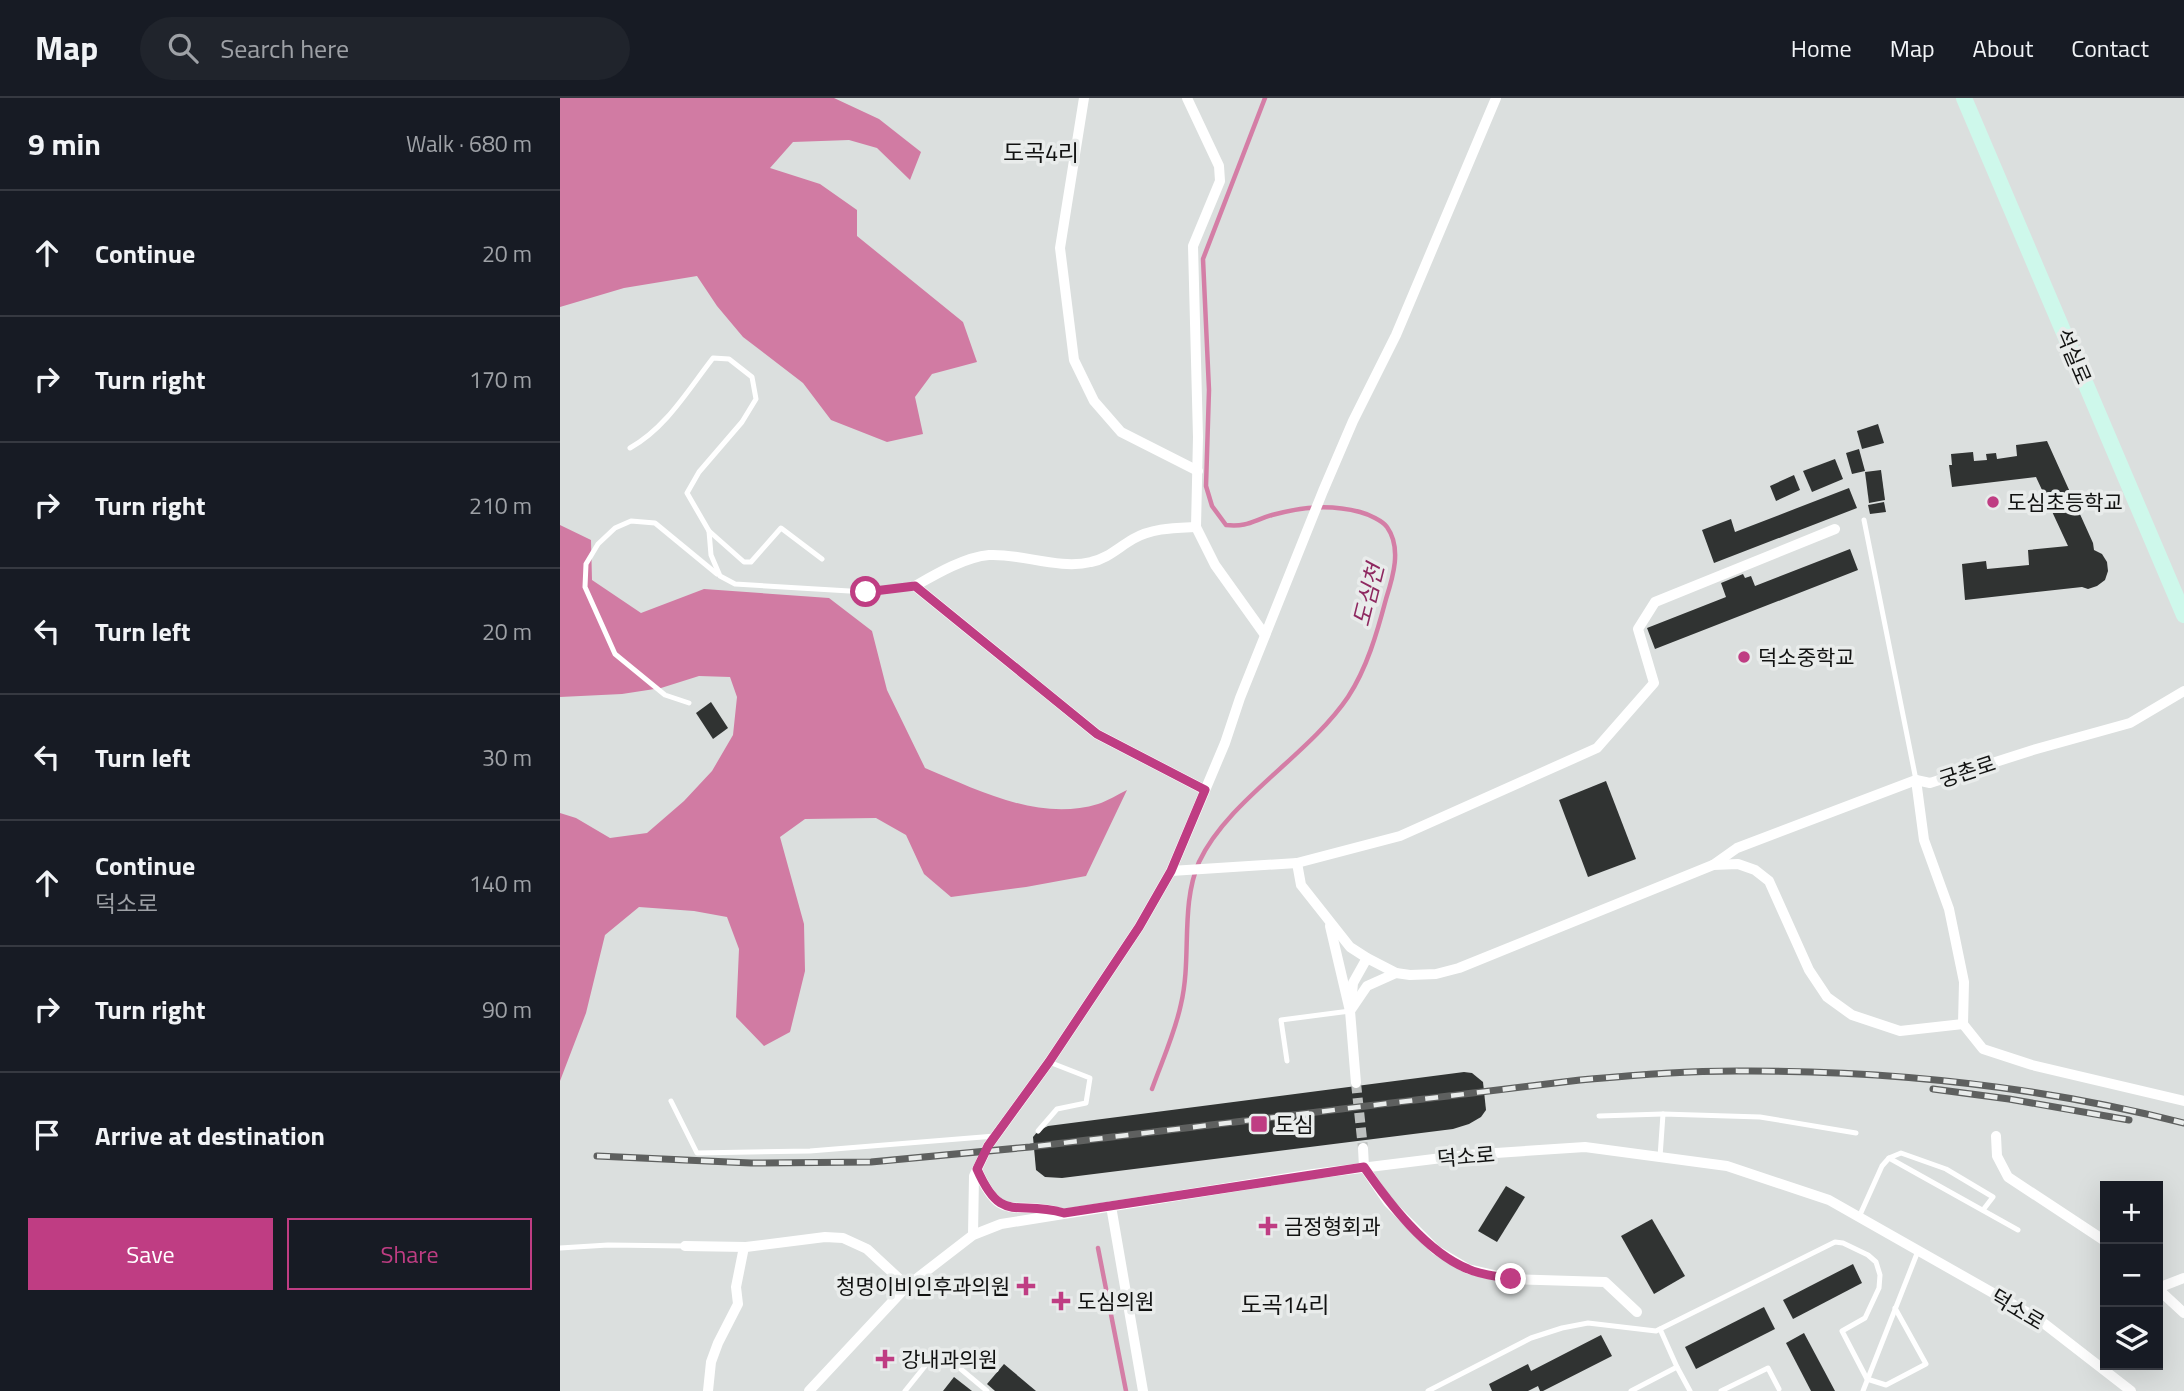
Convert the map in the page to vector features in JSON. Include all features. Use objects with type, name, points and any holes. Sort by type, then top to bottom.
[{"type":"street","points":[[1084,98],[1060,248],[1074,360],[1094,401],[1121,432],[1198,471]]},
{"type":"street","points":[[1187,98],[1219,166],[1220,181],[1193,246],[1198,471],[1196,527],[1215,565],[1265,635]]},
{"type":"street","points":[[973,1235],[974,1176],[977,1169],[995,1136],[1049,1062],[1139,927],[1171,871],[1323,491],[1353,421],[1396,335],[1496,98]]},
{"type":"street","name":"석실로","points":[[1964,98],[2184,615]]},
{"type":"street","points":[[1196,527],[1160,529],[1134,538],[1113,552],[1090,562],[988,555],[946,568],[915,586],[1097,734],[1205,790]]},
{"type":"street","points":[[1171,871],[1297,863],[1400,836],[1597,748],[1654,683],[1638,629],[1655,602],[1835,529]]},
{"type":"street","name":"궁촌로","points":[[1713,865],[1737,848],[1916,780],[1930,783],[2130,723],[2184,691]]},
{"type":"street","points":[[1916,780],[1924,841],[1949,909],[1964,982],[1963,1024],[1983,1049],[2032,1065],[2184,1101]]},
{"type":"street","points":[[1297,863],[1301,885],[1350,947],[1396,973]]},
{"type":"street","points":[[1350,1011],[1367,986],[1396,973],[1436,974],[1459,968],[1713,865],[1738,864],[1755,870],[1769,881],[1809,971],[1826,997],[1852,1015],[1900,1031],[1963,1024]]},
{"type":"street","points":[[1328,921],[1350,1011],[1356,1083]]},
{"type":"street","points":[[1350,1011],[1353,983],[1367,958]]},
{"type":"street","points":[[1996,1136],[1997,1156],[2008,1177],[2100,1238]]},
{"type":"street","name":"덕소로","points":[[809,1391],[907,1286],[973,1235],[1001,1224],[1364,1167],[1466,1155],[1585,1147],[1727,1166],[1829,1199],[2037,1318],[2131,1391]]},
{"type":"street","points":[[1363,1148],[1364,1167],[1388,1202],[1436,1250],[1468,1269],[1511,1279],[1605,1282],[1637,1312]]},
{"type":"street","points":[[977,1169],[986,1189],[996,1202],[1006,1208],[1045,1208],[1064,1213]]},
{"type":"street","points":[[1111,1206],[1143,1391]]},
{"type":"street","points":[[685,1246],[744,1247],[825,1237],[843,1238],[867,1249],[907,1286]]},
{"type":"street","points":[[708,1391],[714,1352],[738,1304],[736,1287],[744,1247]]},
{"type":"street","points":[[2163,1287],[2184,1278]]},
{"type":"street","points":[[2163,1294],[2184,1313]]},
{"type":"lane","points":[[630,448],[648,438],[670,415],[713,358],[729,359],[752,377],[756,399],[743,422],[699,472],[687,493],[709,531],[744,562],[751,562],[781,528],[822,559]]},
{"type":"lane","points":[[1864,520],[1916,780]]},
{"type":"lane","points":[[688,703],[665,695],[615,654],[585,587],[586,564],[598,544],[615,528],[631,521],[655,523],[720,576],[735,584],[866,592],[915,586]]},
{"type":"lane","points":[[709,531],[711,555],[720,576]]},
{"type":"lane","points":[[1287,1061],[1281,1020],[1350,1011]]},
{"type":"lane","points":[[1038,1131],[1057,1109],[1086,1103],[1090,1078],[1049,1062]]},
{"type":"lane","points":[[671,1101],[697,1153],[823,1150],[995,1136]]},
{"type":"lane","points":[[1660,1157],[1663,1114]]},
{"type":"lane","points":[[1599,1116],[1663,1114],[1760,1117],[1856,1133]]},
{"type":"lane","points":[[1858,1217],[1882,1166],[1889,1158],[1901,1153],[1946,1169],[1993,1197],[1983,1210]]},
{"type":"lane","points":[[1889,1158],[2018,1230]]},
{"type":"lane","points":[[1428,1391],[1531,1338],[1562,1328],[1588,1323],[1656,1331],[1835,1242],[1868,1255],[1875,1262],[1880,1275],[1879,1287],[1865,1318],[1842,1331],[1867,1379],[1886,1385],[1926,1364],[1895,1308]]},
{"type":"lane","points":[[560,1248],[608,1245],[685,1246]]},
{"type":"lane","points":[[1863,1391],[1918,1251]]},
{"type":"lane","points":[[1660,1329],[1690,1391]]},
{"type":"lane","points":[[905,1391],[938,1350],[987,1391]]},
{"type":"lane","points":[[1631,1391],[1677,1367]]},
{"type":"lane","points":[[1721,1391],[1768,1368],[1779,1389]]},
{"type":"shaded area","points":[[560,98],[834,98],[879,119],[921,152],[910,180],[877,148],[849,140],[793,142],[770,168],[820,184],[857,210],[857,236],[963,322],[977,362],[932,374],[915,397],[923,434],[887,442],[831,420],[803,383],[743,337],[697,276],[624,288],[560,307]]},
{"type":"shaded area","points":[[560,525],[591,540],[592,580],[641,613],[704,589],[829,598],[872,631],[887,690],[925,768],[1009,801],[1054,809],[1076,809],[1098,804],[1127,790],[1086,876],[951,897],[924,874],[906,835],[876,818],[805,819],[780,837],[804,924],[805,971],[790,1032],[764,1046],[736,1017],[739,949],[727,917],[694,911],[639,907],[605,935],[586,1013],[560,1081],[560,813],[576,818],[610,838],[647,833],[684,801],[712,771],[733,735],[737,697],[730,677],[699,676],[661,688],[622,694],[560,697]]},
{"type":"building","points":[[1878,424],[1884,443],[1862,449],[1857,431]]},
{"type":"building","points":[[2047,441],[2094,550],[2102,554],[2107,562],[2105,580],[2088,589],[2082,587],[1965,600],[1962,564],[1986,561],[1987,569],[2029,565],[2028,550],[2068,546],[2036,477],[1952,487],[1949,465],[1952,465],[1951,454],[1973,452],[1974,461],[1987,460],[1986,454],[1996,453],[1997,459],[2017,456],[2016,445]]},
{"type":"building","points":[[1859,449],[1865,471],[1852,474],[1846,453]]},
{"type":"building","points":[[1835,459],[1843,479],[1812,492],[1803,471]]},
{"type":"building","points":[[1881,470],[1885,500],[1869,503],[1865,472]]},
{"type":"building","points":[[1794,475],[1800,490],[1776,501],[1770,486]]},
{"type":"building","points":[[1849,488],[1857,508],[1714,563],[1702,530],[1731,519],[1735,532]]},
{"type":"building","points":[[1884,502],[1886,512],[1870,514],[1868,505]]},
{"type":"building","points":[[1850,549],[1858,570],[1655,649],[1647,628],[1726,597],[1721,583],[1743,574],[1745,578],[1751,576],[1755,586]]},
{"type":"building","points":[[711,702],[728,728],[713,739],[696,713]]},
{"type":"building","points":[[1606,781],[1636,859],[1588,877],[1559,800]]},
{"type":"building","points":[[1472,1073],[1483,1082],[1486,1110],[1481,1117],[1469,1124],[1453,1129],[1062,1178],[1045,1177],[1036,1170],[1033,1137],[1048,1126]]},
{"type":"building","points":[[1506,1186],[1525,1197],[1497,1242],[1478,1231]]},
{"type":"building","points":[[1652,1219],[1685,1276],[1654,1294],[1621,1236]]},
{"type":"building","points":[[1853,1264],[1862,1283],[1793,1319],[1783,1300]]},
{"type":"building","points":[[1764,1307],[1775,1329],[1696,1369],[1685,1347]]},
{"type":"building","points":[[1804,1333],[1835,1391],[1811,1391],[1786,1343]]},
{"type":"building","points":[[1601,1335],[1612,1356],[1543,1391],[1540,1391],[1538,1386],[1528,1391],[1492,1391],[1489,1384],[1528,1364],[1531,1371]]},
{"type":"building","points":[[1004,1364],[1036,1391],[995,1391],[987,1384]]},
{"type":"building","points":[[954,1377],[972,1391],[943,1391]]},
{"type":"waterway","name":"도심천","points":[[1152,1089],[1181,1004],[1190,896],[1199,862],[1212,839],[1229,818],[1312,739],[1348,697],[1371,650],[1395,563],[1392,535],[1379,520],[1367,514],[1337,508],[1305,508],[1245,524],[1226,525],[1212,506],[1206,486],[1209,390],[1203,259],[1265,98]]},
{"type":"waterway","name":"도심천","points":[[1098,1248],[1126,1391]]},
{"type":"tunnel","points":[[1356,1083],[1363,1148]]},
{"type":"railway","points":[[597,1156],[751,1163],[871,1162],[1030,1147],[1580,1080],[1708,1071],[1806,1072],[1915,1078],[2077,1100],[2184,1123]]},
{"type":"railway","points":[[1933,1089],[2129,1120]]},
{"type":"place","name":"도심초등학교","points":[[1993,502]]},
{"type":"place","name":"덕소중학교","points":[[1744,657]]},
{"type":"place","name":"도심","points":[[1259,1124]]},
{"type":"place","name":"금정형회과","points":[[1268,1226]]},
{"type":"place","name":"청명이비인후과의원","points":[[1026,1286]]},
{"type":"place","name":"도심의원","points":[[1061,1301]]},
{"type":"place","name":"강내과의원","points":[[885,1359]]},
{"type":"district","name":"도곡4리","points":[[1041,152]]},
{"type":"district","name":"도곡14리","points":[[1285,1304]]},
{"type":"route","points":[[866,592],[915,586],[1097,734],[1205,790],[1171,871],[1139,927],[1049,1062],[988,1146],[977,1169],[986,1189],[996,1202],[1006,1208],[1045,1208],[1064,1213],[1364,1167],[1388,1202],[1436,1250],[1468,1269],[1511,1279]]}]
